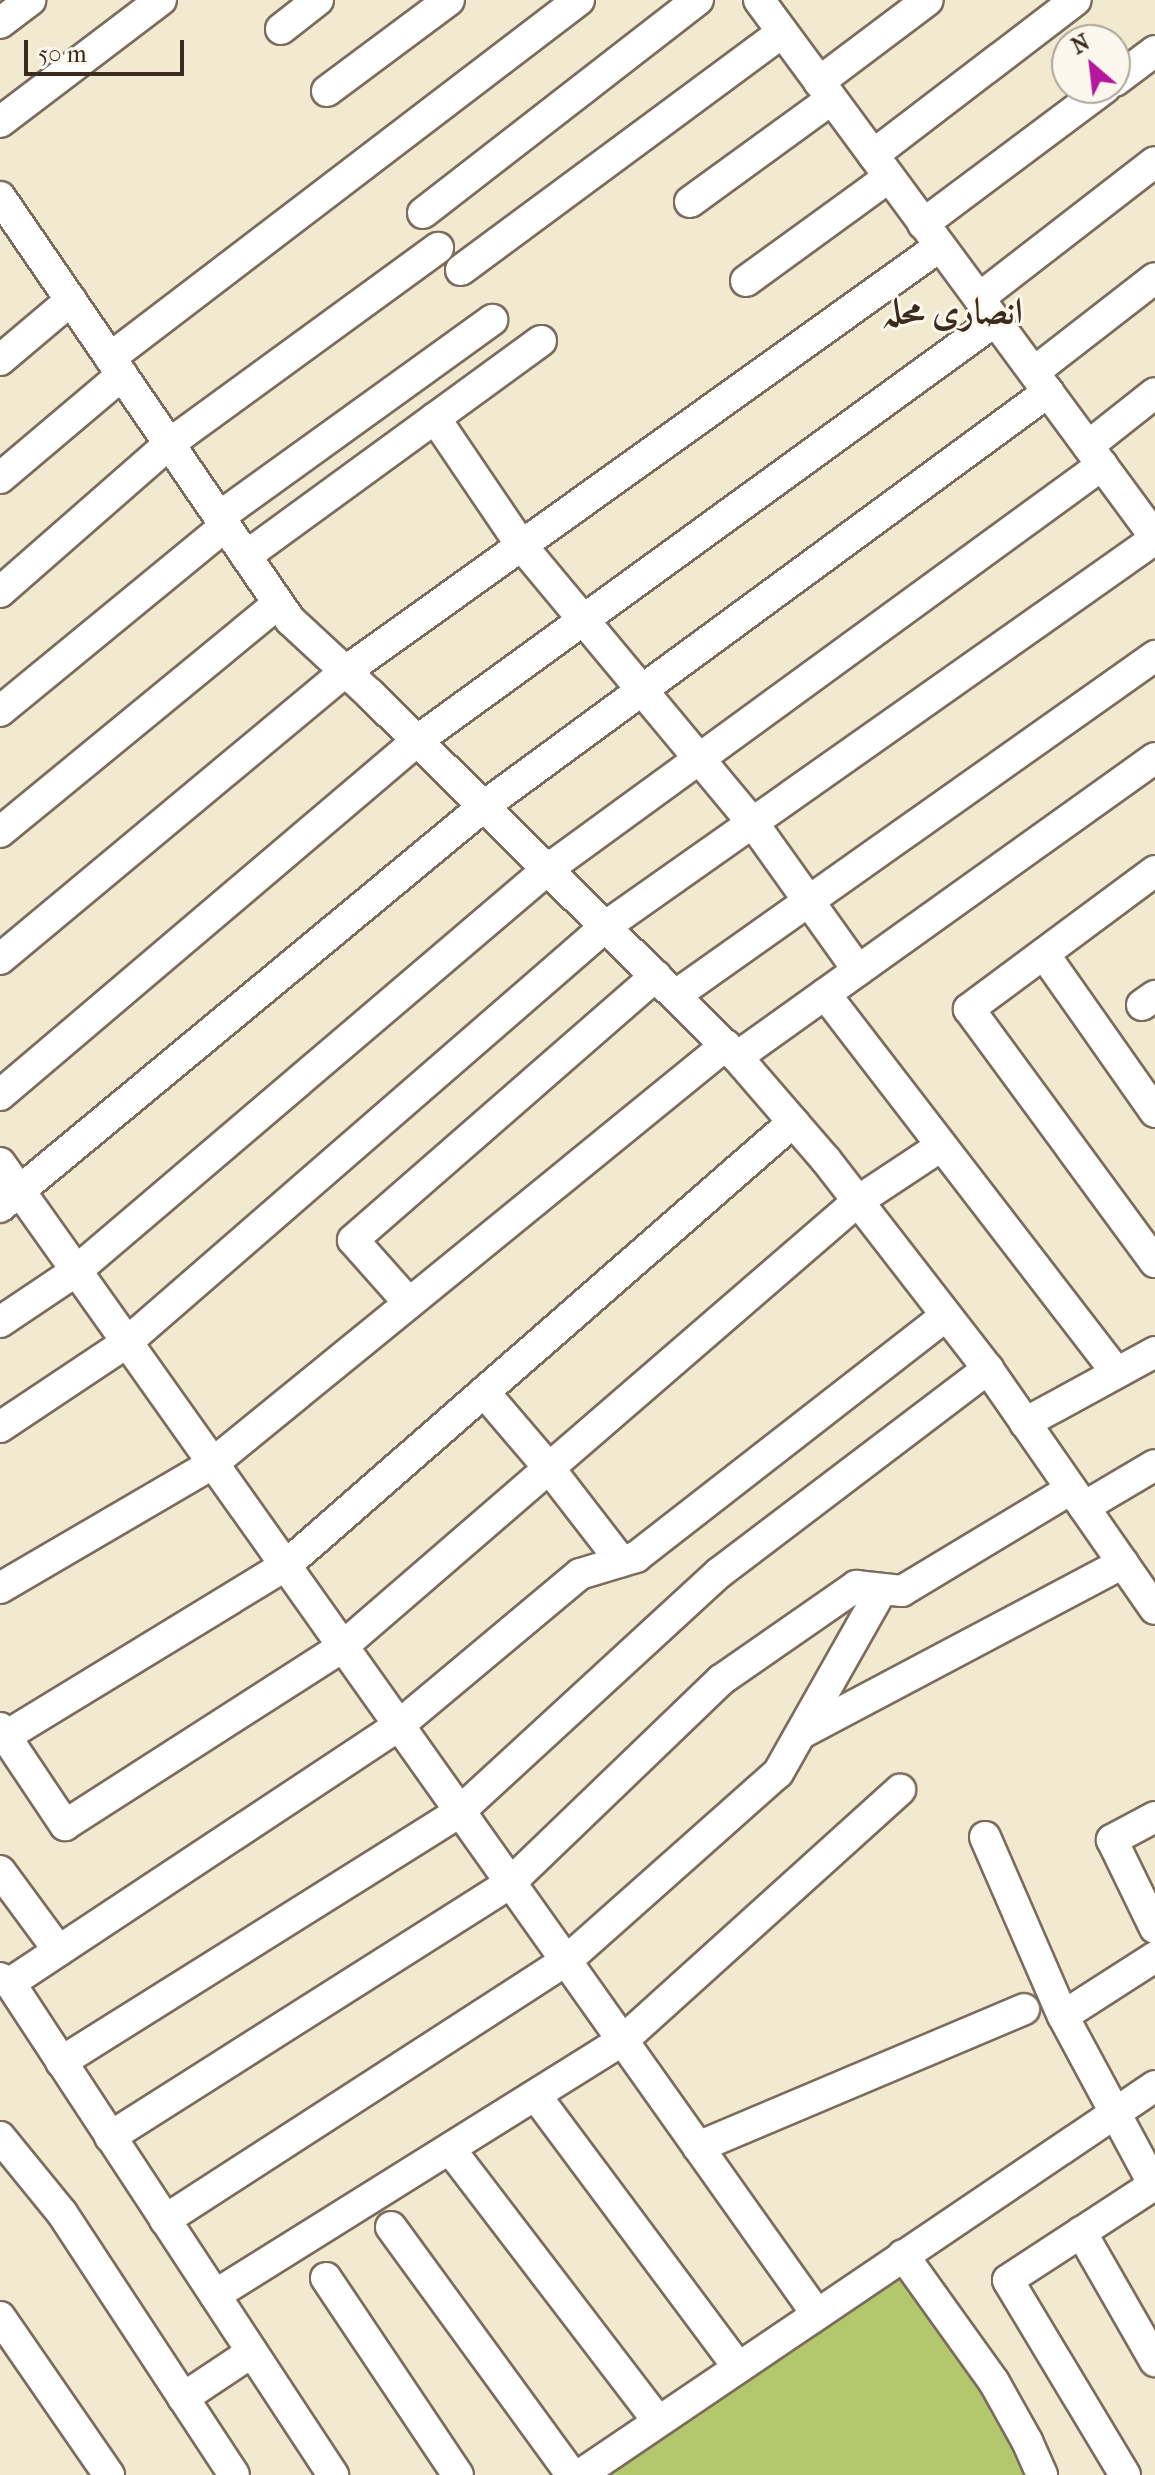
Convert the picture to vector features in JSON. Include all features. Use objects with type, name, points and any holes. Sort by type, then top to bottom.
[{"type":"street","points":[[0,23],[30,0]]},
{"type":"street","points":[[0,122],[161,0]]},
{"type":"street","points":[[281,29],[318,0]]},
{"type":"street","points":[[327,91],[449,0]]},
{"type":"street","points":[[0,478],[116,366],[579,0]]},
{"type":"street","points":[[423,213],[698,0]]},
{"type":"street","points":[[690,202],[826,90],[928,0]]},
{"type":"street","points":[[746,281],[1076,0]]},
{"type":"street","points":[[0,1427],[126,1343],[606,926],[753,823],[1151,522],[1095,455],[881,166],[774,11],[461,270]]},
{"type":"street","points":[[1131,69],[1155,51]]},
{"type":"street","points":[[0,959],[346,671],[521,545],[932,235],[1086,104]]},
{"type":"street","points":[[0,1095],[418,740],[583,620],[987,309],[1155,162]]},
{"type":"street","points":[[0,197],[10,235],[71,300],[290,620],[418,740],[732,1051],[858,1201],[988,1369],[1123,1563],[1150,1593]]},
{"type":"street","points":[[0,592],[169,444],[438,248]]},
{"type":"street","points":[[10,1200],[484,806],[642,690],[1041,382],[1155,278]]},
{"type":"street","points":[[0,360],[71,300]]},
{"type":"street","points":[[0,711],[222,521],[492,320]]},
{"type":"street","points":[[246,556],[541,341]]},
{"type":"street","points":[[0,1322],[76,1271],[548,869],[699,758],[1095,455],[1155,393]]},
{"type":"street","points":[[435,418],[521,545],[753,823],[858,970]]},
{"type":"street","points":[[0,832],[278,604]]},
{"type":"street","points":[[409,1303],[353,1240],[666,985],[808,901],[1155,656]]},
{"type":"street","points":[[0,1588],[212,1464],[409,1303],[732,1051],[825,994],[1155,758]]},
{"type":"street","points":[[1155,871],[969,1009],[1155,1262]]},
{"type":"street","points":[[1044,954],[1155,1112]]},
{"type":"street","points":[[825,994],[1117,1373]]},
{"type":"street","points":[[793,1122],[285,1566],[3,1732],[65,1825],[342,1647],[858,1201],[941,1146]]},
{"type":"street","points":[[0,1163],[10,1200],[76,1271],[816,2313]]},
{"type":"street","points":[[333,2475],[5,1981],[59,1951],[398,1726],[580,1574],[636,1557],[946,1316]]},
{"type":"street","points":[[1025,1423],[1155,1352]]},
{"type":"street","points":[[61,2062],[459,1812],[719,1573],[988,1369]]},
{"type":"street","points":[[484,1392],[549,1468],[621,1561]]},
{"type":"street","points":[[110,2137],[510,1883],[721,1680],[856,1586],[902,1591],[1078,1498],[1155,1465]]},
{"type":"street","points":[[802,1733],[1123,1563]]},
{"type":"street","points":[[165,2220],[566,1961],[778,1773],[882,1589]]},
{"type":"street","points":[[215,2295],[622,2041],[900,1790]]},
{"type":"street","points":[[1155,1817],[1112,1840],[1155,1928]]},
{"type":"street","points":[[985,1837],[1063,2016],[1113,2114],[1155,2186],[1008,2280],[1125,2475]]},
{"type":"street","points":[[0,1871],[59,1951]]},
{"type":"street","points":[[1063,2016],[1155,1957]]},
{"type":"street","points":[[698,2147],[1024,2009]]},
{"type":"street","points":[[580,2475],[1155,2086]]},
{"type":"street","points":[[536,2096],[738,2367]]},
{"type":"street","points":[[0,2137],[62,2213],[234,2475]]},
{"type":"street","points":[[450,2149],[658,2421]]},
{"type":"street","points":[[391,2227],[572,2475]]},
{"type":"street","points":[[1081,2232],[1155,2361]]},
{"type":"street","points":[[903,2255],[994,2382],[1042,2475]]},
{"type":"street","points":[[326,2278],[458,2475]]},
{"type":"street","points":[[0,2317],[109,2475]]},
{"type":"street","points":[[183,2398],[252,2352]]},
{"type":"green space","points":[[898,2258],[1022,2448],[1031,2475],[581,2475]]},
{"type":"district","name":"انصاری محلہ","points":[[952,312]]}]
